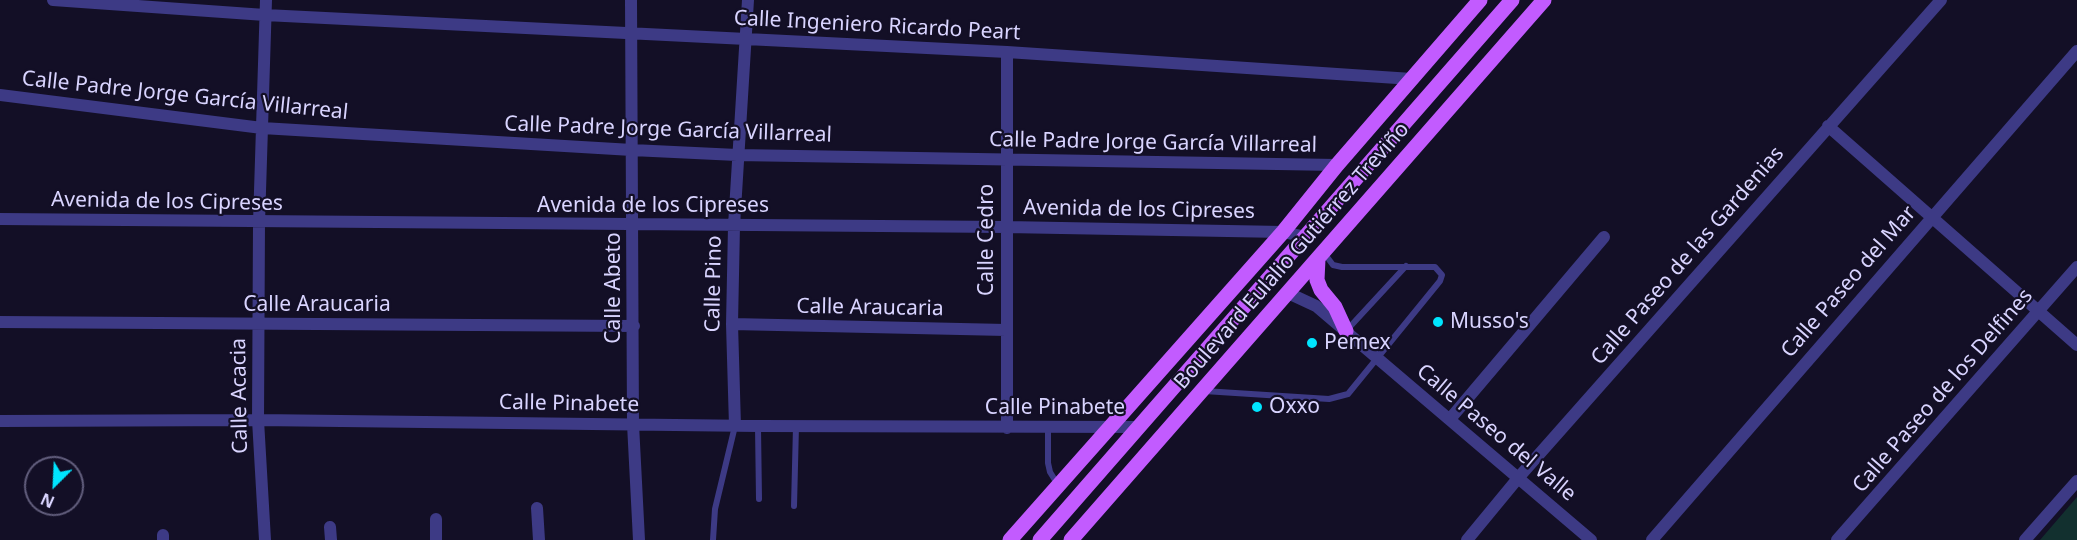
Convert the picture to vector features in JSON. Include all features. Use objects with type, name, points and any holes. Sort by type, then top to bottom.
[{"type":"main road","name":"Boulevard Eulalio Gutiérrez Treviño","points":[[1010,540],[1283,232],[1337,165],[1480,0]]},
{"type":"main road","name":"Boulevard Eulalio Gutiérrez Treviño","points":[[1040,540],[1512,0]]},
{"type":"main road","name":"Boulevard Eulalio Gutiérrez Treviño","points":[[1071,540],[1544,0]]},
{"type":"main road","points":[[1321,256],[1317,280],[1321,290],[1335,307],[1346,331]]},
{"type":"main road","points":[[1236,317],[1268,295],[1288,293]]},
{"type":"street","name":"Calle Ingeniero Ricardo Peart","points":[[53,0],[265,15],[1007,52],[1412,79]]},
{"type":"street","name":"Calle Acacia","points":[[265,540],[258,420],[258,324],[266,0]]},
{"type":"street","name":"Calle Abeto","points":[[631,0],[634,225],[633,424],[639,540]]},
{"type":"street","name":"Calle Pino","points":[[735,426],[732,324],[734,226],[748,0]]},
{"type":"street","name":"Calle Paseo de las Gardenias","points":[[1467,540],[1519,477],[1941,0]]},
{"type":"street","name":"Calle Paseo del Mar","points":[[1652,540],[2077,51]]},
{"type":"street","name":"Calle Cedro","points":[[1007,52],[1007,428]]},
{"type":"street","name":"Calle Padre Jorge García Villarreal","points":[[0,95],[262,128],[632,150],[737,155],[1337,165]]},
{"type":"street","points":[[1828,126],[2077,345]]},
{"type":"street","name":"Avenida de los Cipreses","points":[[0,219],[259,223],[1006,227],[1283,232],[1306,237]]},
{"type":"street","points":[[1450,419],[1604,237]]},
{"type":"street","name":"Calle Paseo de los Delfines","points":[[1837,540],[2077,267]]},
{"type":"street","name":"Calle Paseo del Valle","points":[[1288,293],[1316,306],[1591,540]]},
{"type":"street","name":"Calle Araucaria","points":[[0,322],[634,326]]},
{"type":"street","name":"Calle Araucaria","points":[[732,324],[1006,330]]},
{"type":"street","name":"Calle Pinabete","points":[[0,421],[258,420],[735,426],[1138,427]]},
{"type":"street","points":[[2025,540],[2077,481]]},
{"type":"street","points":[[537,508],[539,540]]},
{"type":"street","points":[[436,519],[436,540]]},
{"type":"lane","points":[[1202,391],[1329,399],[1348,394],[1440,281],[1442,275],[1435,267],[1342,267],[1333,265],[1321,256]]},
{"type":"lane","points":[[1346,331],[1406,266]]},
{"type":"lane","points":[[713,540],[715,509],[735,426]]},
{"type":"lane","points":[[758,426],[759,499]]},
{"type":"lane","points":[[794,506],[796,426]]},
{"type":"lane","points":[[1048,428],[1048,463],[1050,472],[1058,484]]},
{"type":"green space","points":[[2077,497],[2077,540],[2040,540]]},
{"type":"place","name":"Musso's","points":[[1438,322]]},
{"type":"place","name":"Pemex","points":[[1312,343]]},
{"type":"place","name":"Oxxo","points":[[1257,407]]}]
